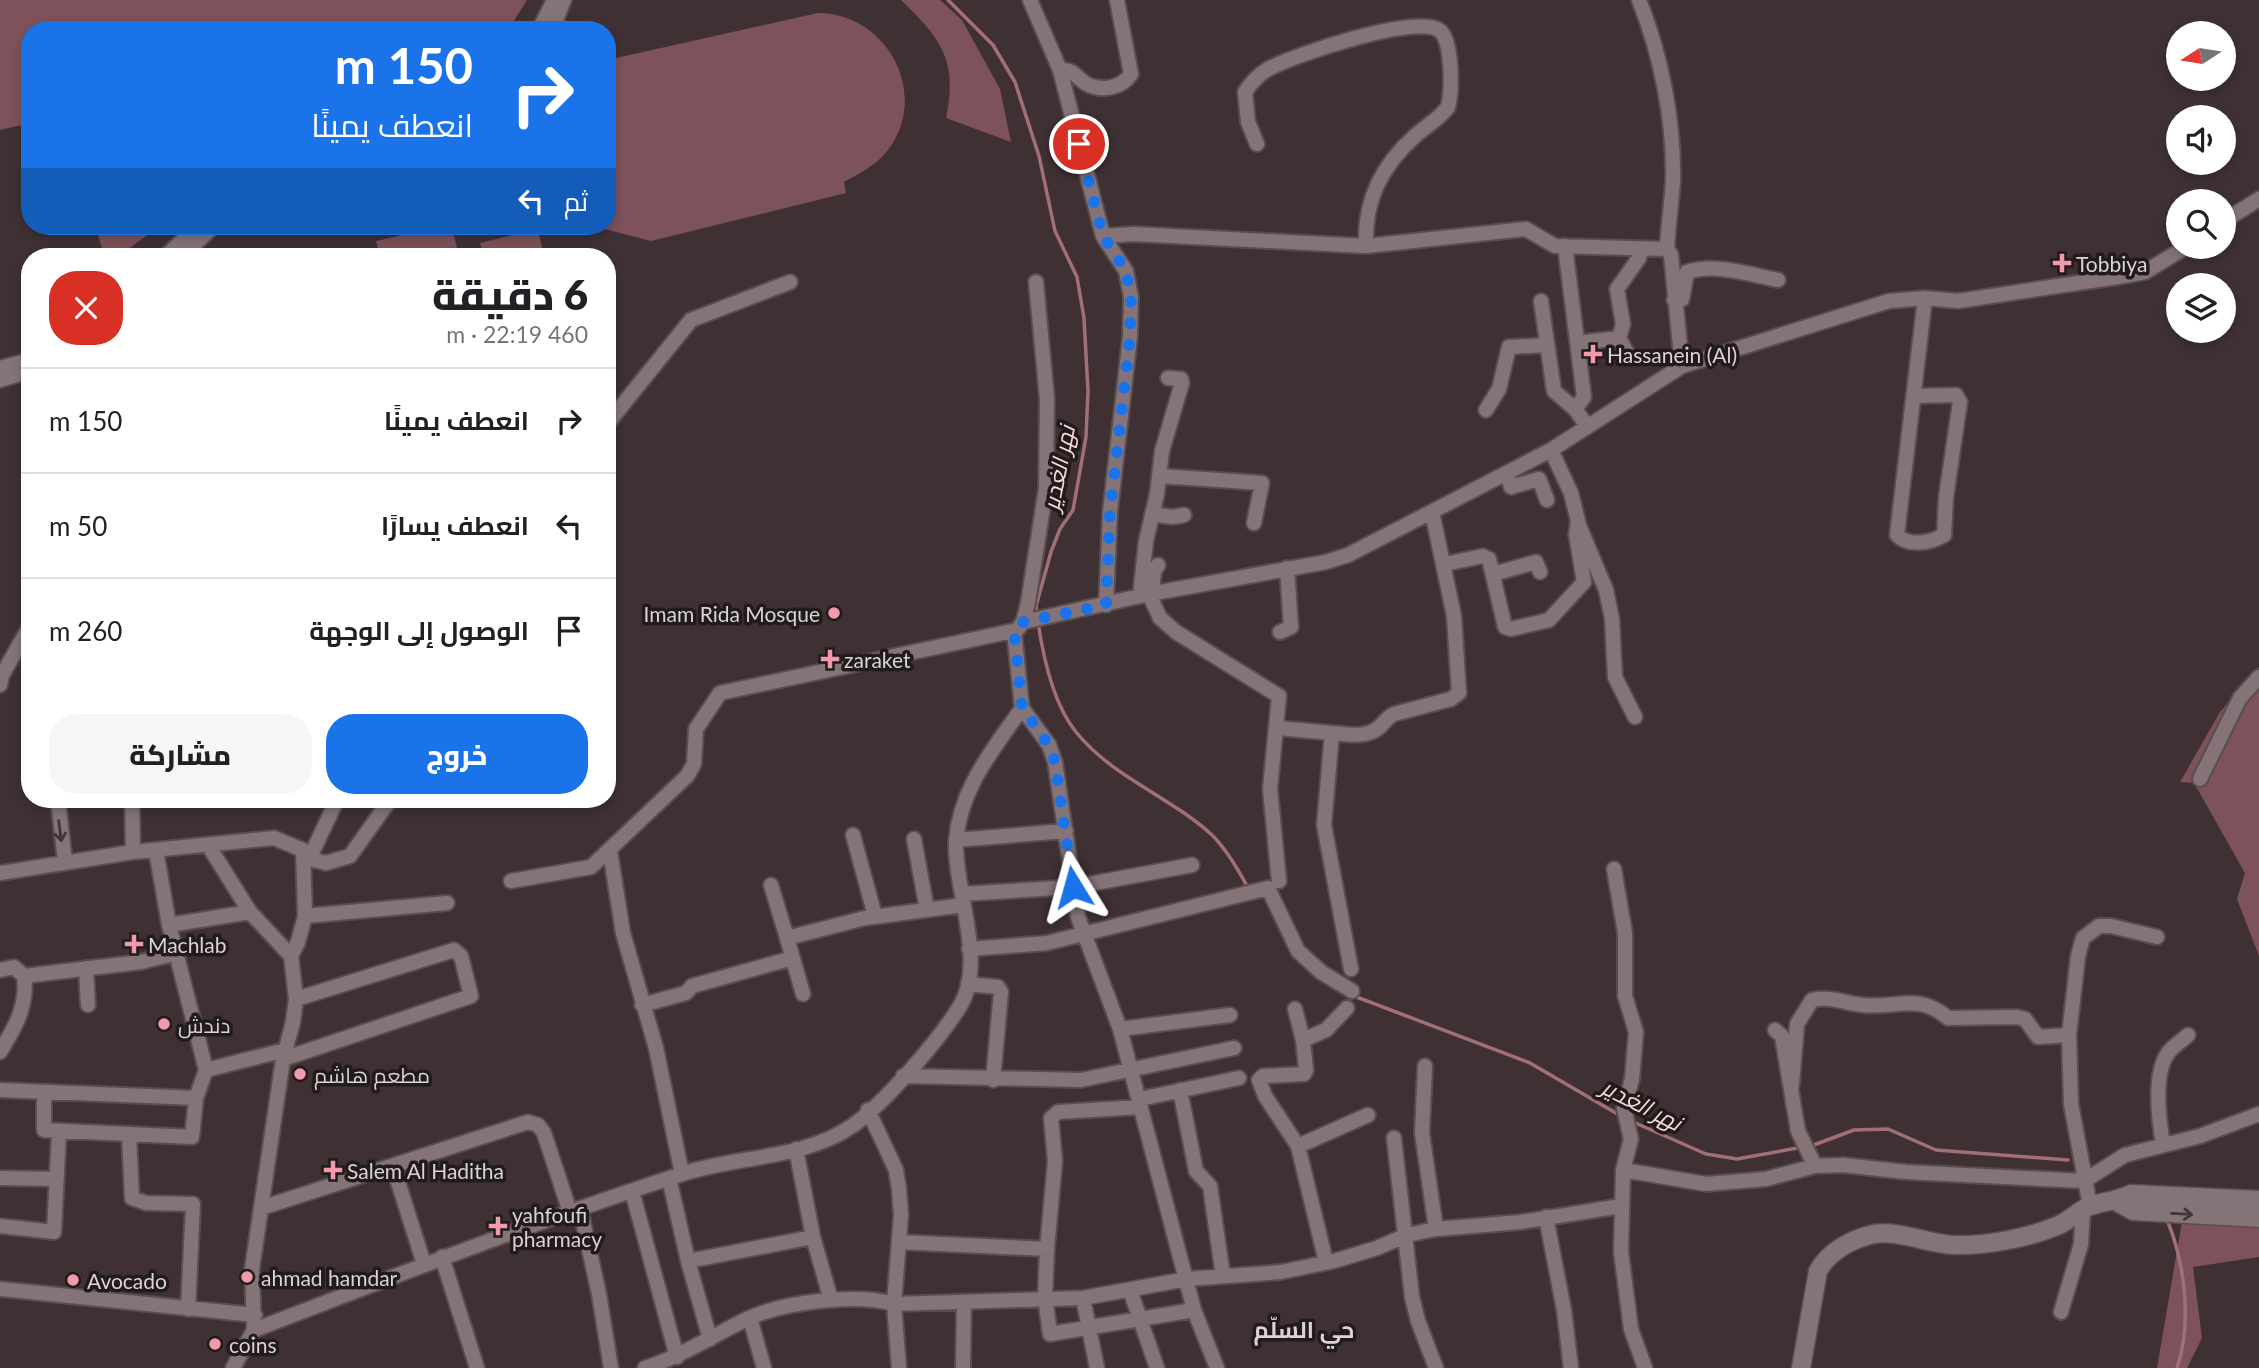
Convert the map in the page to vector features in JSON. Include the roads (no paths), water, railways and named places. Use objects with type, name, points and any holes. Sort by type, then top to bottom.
[{"type":"street","points":[[544,21],[554,0]]},
{"type":"street","points":[[556,21],[564,0]]},
{"type":"street","points":[[1030,0],[1060,70],[1103,236],[1126,271],[1131,297],[1130,337],[1111,501],[1106,605]]},
{"type":"street","points":[[1060,70],[1072,71],[1087,84],[1117,88],[1125,83],[1131,75],[1117,0]]},
{"type":"street","points":[[1639,0],[1655,47],[1671,129],[1673,181],[1667,249],[1671,255],[1682,366]]},
{"type":"street","points":[[1257,144],[1248,122],[1245,92],[1265,71],[1350,39],[1384,30],[1430,26],[1439,30],[1447,41],[1450,58],[1448,107],[1401,149],[1379,181],[1365,216],[1366,246]]},
{"type":"street","points":[[2236,213],[2259,199]]},
{"type":"street","points":[[1103,236],[1120,233],[1366,246],[1526,229],[1555,246],[1667,249]]},
{"type":"street","points":[[174,248],[188,235]]},
{"type":"street","points":[[191,248],[204,235]]},
{"type":"street","points":[[1565,246],[1584,397],[1575,409]]},
{"type":"street","points":[[1627,353],[1619,338],[1623,324],[1617,289],[1639,258],[1641,250]]},
{"type":"street","points":[[511,881],[591,867],[610,851],[687,776],[695,764],[696,729],[720,694],[1147,594],[1349,555],[1551,450],[1682,366],[1879,303],[1924,298],[1958,301],[2118,277],[2144,272],[2166,259]]},
{"type":"street","points":[[1674,300],[1682,299],[1687,272],[1696,270],[1727,270],[1778,280]]},
{"type":"street","points":[[616,414],[691,320],[790,282]]},
{"type":"street","points":[[0,1289],[188,1309],[255,1323],[676,1176],[796,1149],[852,1126],[869,1110],[903,1076],[952,1018],[968,985],[969,949],[957,839],[964,799],[980,767],[1022,708],[1027,623],[1046,488],[1047,399],[1036,282]]},
{"type":"street","points":[[1915,396],[1956,395],[1960,402],[1946,497],[1944,535],[1929,542],[1903,540],[1897,535],[1915,396],[1924,298]]},
{"type":"street","points":[[1541,301],[1554,391],[1575,409],[1587,426]]},
{"type":"street","points":[[1577,343],[1619,338]]},
{"type":"street","points":[[1486,410],[1499,389],[1509,347],[1548,345]]},
{"type":"street","points":[[0,368],[21,362]]},
{"type":"street","points":[[0,380],[21,374]]},
{"type":"street","points":[[1168,378],[1181,379],[1182,383],[1162,450],[1152,514],[1147,594],[1160,618],[1176,632],[1279,696],[1270,789],[1279,881]]},
{"type":"street","points":[[1551,450],[1571,493],[1578,521],[1606,590],[1612,618],[1615,677],[1635,717]]},
{"type":"street","points":[[1507,473],[1511,487],[1539,479],[1547,500]]},
{"type":"street","points":[[1160,476],[1262,483],[1254,523]]},
{"type":"street","points":[[1278,728],[1362,735],[1379,728],[1385,719],[1394,714],[1451,699],[1459,693],[1454,616],[1432,512]]},
{"type":"street","points":[[1152,514],[1173,517],[1184,514]]},
{"type":"street","points":[[1445,564],[1483,556],[1489,559],[1505,627],[1511,629],[1549,620],[1584,582],[1576,534],[1578,521]]},
{"type":"street","points":[[1493,574],[1536,562],[1540,572]]},
{"type":"street","points":[[1147,594],[1158,565]]},
{"type":"street","points":[[1280,632],[1291,627],[1287,568]]},
{"type":"street","points":[[0,685],[2,675],[21,642]]},
{"type":"street","points":[[2200,779],[2240,698],[2259,677]]},
{"type":"street","points":[[1022,708],[1049,745],[1058,776],[1073,887],[1083,934],[1120,1029],[1194,1310],[1215,1368]]},
{"type":"street","points":[[1332,733],[1324,825],[1351,969]]},
{"type":"street","points":[[59,808],[65,862]]},
{"type":"street","points":[[132,808],[133,852]]},
{"type":"street","points":[[291,956],[299,942],[305,916],[307,854],[333,808]]},
{"type":"street","points":[[0,873],[133,852],[274,838],[326,863],[350,856],[384,808]]},
{"type":"street","points":[[957,839],[1066,831]]},
{"type":"street","points":[[853,835],[875,916]]},
{"type":"street","points":[[914,839],[927,910]]},
{"type":"street","points":[[208,845],[250,912],[291,956],[296,999],[284,1054],[252,1269],[255,1323],[233,1368]]},
{"type":"street","points":[[44,1093],[44,1130],[192,1137],[196,1098],[206,1070],[169,925],[156,850]]},
{"type":"street","points":[[610,851],[623,933],[656,1048],[688,1262],[710,1339]]},
{"type":"street","points":[[787,938],[875,916],[927,910],[962,900],[1073,887],[1192,865]]},
{"type":"street","points":[[1614,869],[1625,933],[1625,996],[1636,1032],[1632,1079],[1624,1114],[1631,1139],[1623,1170],[1620,1252],[1631,1329],[1645,1368]]},
{"type":"street","points":[[771,886],[803,994]]},
{"type":"street","points":[[969,949],[1047,943],[1268,888],[1298,951],[1321,972],[1352,991]]},
{"type":"street","points":[[305,916],[447,903]]},
{"type":"street","points":[[169,925],[250,912]]},
{"type":"street","points":[[2061,1312],[2081,1244],[2087,1207],[2071,1104],[2069,1035],[2078,956],[2083,938],[2099,926],[2111,926],[2157,937]]},
{"type":"street","points":[[206,1070],[284,1054],[471,996],[461,956],[454,950],[296,999]]},
{"type":"street","points":[[24,976],[141,962],[177,953]]},
{"type":"street","points":[[642,1005],[686,993],[692,986],[793,958]]},
{"type":"street","points":[[0,970],[14,967],[24,976],[24,1007],[0,1052]]},
{"type":"street","points":[[86,968],[88,1005]]},
{"type":"street","points":[[968,985],[998,987],[1001,992],[993,1080]]},
{"type":"street","points":[[1792,1084],[1797,1024],[1812,1000],[1826,997],[1863,1006],[1921,1003],[1934,1007],[1948,1018],[2017,1017],[2025,1019],[2038,1037],[2069,1035]]},
{"type":"street","points":[[1303,1040],[1326,1030],[1347,1008]]},
{"type":"street","points":[[1294,1009],[1303,1040],[1306,1070],[1304,1074],[1263,1076],[1259,1080],[1265,1096],[1298,1146],[1326,1262]]},
{"type":"street","points":[[1120,1029],[1230,1015]]},
{"type":"street","points":[[1775,1030],[1782,1036],[1809,1155]]},
{"type":"street","points":[[2163,1145],[2157,1109],[2164,1060],[2170,1050],[2188,1035]]},
{"type":"street","points":[[903,1076],[1081,1080],[1234,1048]]},
{"type":"street","points":[[1425,1066],[1422,1133],[1436,1228]]},
{"type":"street","points":[[1194,1310],[1050,1334],[1045,1297],[1046,1249],[1055,1161],[1052,1115],[1058,1112],[1141,1103],[1180,1090],[1239,1078]]},
{"type":"street","points":[[0,1090],[196,1098]]},
{"type":"street","points":[[1180,1090],[1196,1171],[1210,1186],[1223,1276]]},
{"type":"street","points":[[869,1110],[895,1170],[901,1215],[894,1304],[899,1368]]},
{"type":"street","points":[[1623,1170],[1706,1184],[1766,1178],[1809,1155],[2084,1181],[2125,1155],[2259,1114]]},
{"type":"street","points":[[1298,1146],[1368,1115]]},
{"type":"street","points":[[261,1208],[528,1122],[538,1125],[544,1133],[575,1210],[599,1294],[611,1368]]},
{"type":"street","points":[[0,1226],[54,1232],[59,1132]]},
{"type":"street","points":[[129,1135],[132,1198],[146,1203],[193,1204],[187,1277],[188,1309]]},
{"type":"street","points":[[1394,1138],[1407,1234],[1412,1297],[1436,1368]]},
{"type":"street","points":[[796,1149],[813,1237],[831,1300]]},
{"type":"street","points":[[393,1166],[424,1264]]},
{"type":"street","points":[[0,1178],[57,1179]]},
{"type":"street","points":[[632,1191],[677,1357]]},
{"type":"street","points":[[1801,1368],[1812,1288],[1824,1260],[1835,1251],[1879,1234],[1957,1245],[2002,1240],[2055,1227],[2087,1207],[2117,1202],[2131,1194],[2259,1200]]},
{"type":"street","points":[[2117,1202],[2133,1211],[2259,1218]]},
{"type":"street","points":[[645,1368],[677,1357],[750,1318],[831,1300],[872,1298],[894,1304],[964,1304],[1045,1297],[1083,1298],[1187,1279],[1281,1272],[1377,1248],[1407,1234],[1436,1228],[1622,1206]]},
{"type":"street","points":[[1546,1217],[1564,1310],[1571,1368]]},
{"type":"street","points":[[688,1262],[813,1237]]},
{"type":"street","points":[[899,1242],[1046,1249]]},
{"type":"street","points":[[442,1257],[477,1368]]},
{"type":"street","points":[[1130,1290],[1157,1368]]},
{"type":"street","points":[[1083,1298],[1097,1368]]},
{"type":"street","points":[[962,1368],[964,1304]]},
{"type":"street","points":[[750,1318],[764,1368]]},
{"type":"waterway","name":"نهر الغدير","points":[[948,0],[993,45],[1015,82],[1039,156],[1055,231],[1077,277],[1084,318],[1088,391],[1086,437],[1073,510],[1060,529],[1051,552],[1036,606],[1037,614]]},
{"type":"waterway","name":"نهر الغدير","points":[[1038,622],[1046,665],[1056,694],[1076,732],[1107,762],[1179,809],[1212,835],[1232,860],[1248,888]]},
{"type":"waterway","name":"نهر الغدير","points":[[1354,996],[1530,1063],[1621,1116]]},
{"type":"waterway","name":"نهر الغدير","points":[[1631,1121],[1706,1154],[1737,1159],[1803,1147]]},
{"type":"waterway","name":"نهر الغدير","points":[[1811,1146],[1854,1130],[1888,1129],[1936,1150],[2068,1160]]},
{"type":"waterway","name":"نهر الغدير","points":[[2168,1222],[2179,1257],[2185,1294],[2182,1351],[2177,1368]]},
{"type":"place","name":"Tobbiya","points":[[2062,263]]},
{"type":"place","name":"Hassanein (Al)","points":[[1593,354]]},
{"type":"place","name":"Imam Rida Mosque","points":[[834,613]]},
{"type":"place","name":"zaraket","points":[[830,659]]},
{"type":"place","name":"Machlab","points":[[134,944]]},
{"type":"place","name":"دندش","points":[[164,1024]]},
{"type":"place","name":"مطعم هاشم","points":[[300,1074]]},
{"type":"place","name":"Salem Al Haditha","points":[[333,1170]]},
{"type":"place","name":"yahfoufi pharmacy","points":[[498,1226]]},
{"type":"place","name":"ahmad hamdar","points":[[247,1277]]},
{"type":"place","name":"Avocado","points":[[73,1280]]},
{"type":"place","name":"coins","points":[[215,1344]]},
{"type":"district","name":"حي السلّم","points":[[1304,1329]]}]
